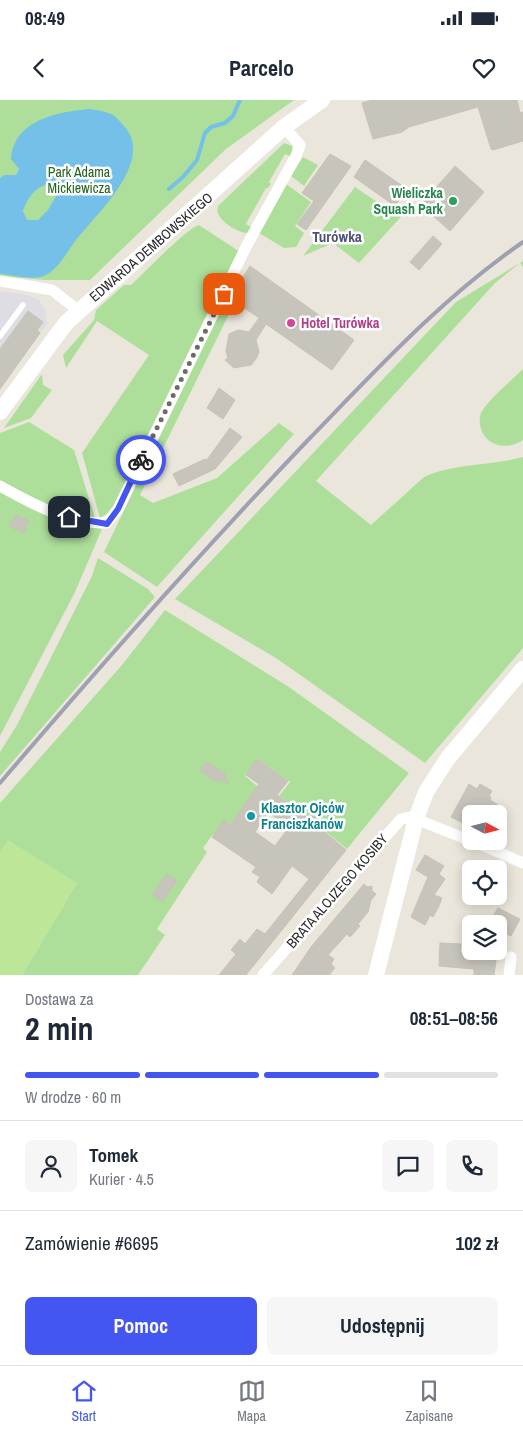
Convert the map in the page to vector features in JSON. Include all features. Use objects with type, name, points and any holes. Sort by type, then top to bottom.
[{"type":"street","name":"EDWARDA DEMBOWSKIEGO","points":[[0,412],[54,337],[79,311],[186,218],[284,128],[322,100]]},
{"type":"street","points":[[0,486],[54,513],[84,521],[107,524],[118,509],[300,145],[284,128]]},
{"type":"street","points":[[0,281],[55,292],[79,311]]},
{"type":"street","points":[[376,975],[416,818],[426,792],[448,758],[523,669]]},
{"type":"street","name":"BRATA ALOJZEGO KOSIBY","points":[[263,975],[394,825],[408,816],[416,818]]},
{"type":"street","points":[[416,818],[462,837]]},
{"type":"street","points":[[493,850],[523,863]]},
{"type":"street","points":[[509,975],[511,956]]},
{"type":"lane","points":[[0,336],[23,306]]},
{"type":"shaded area","points":[[0,291],[28,295],[39,300],[46,312],[47,324],[0,388]]},
{"type":"green space","name":"Park Adama Mickiewicza","points":[[0,100],[294,100],[226,149],[90,280],[45,280],[0,276]]},
{"type":"green space","points":[[284,143],[292,146],[292,157],[285,154],[269,182],[271,184],[266,188],[246,224],[253,228],[248,233],[232,228],[222,220],[217,211],[218,206]]},
{"type":"green space","points":[[303,157],[318,165],[304,186],[291,176]]},
{"type":"green space","points":[[286,184],[311,202],[295,226],[304,233],[296,247],[284,248],[259,233]]},
{"type":"green space","points":[[355,187],[395,214],[402,204],[408,209],[359,263],[333,243],[303,256]]},
{"type":"green space","points":[[199,225],[240,252],[113,510],[100,518],[82,453],[149,355],[97,321],[66,368],[63,355],[94,320],[96,310],[124,285],[131,285],[175,242]]},
{"type":"green space","points":[[523,261],[523,267],[520,263],[495,283],[316,481],[371,525],[424,477],[448,469],[523,457],[523,648],[425,763],[276,658],[175,599],[456,302]]},
{"type":"green space","points":[[225,301],[233,306],[140,495],[153,503],[217,478],[279,423],[294,434],[157,587],[104,552]]},
{"type":"green space","points":[[523,369],[523,440],[509,446],[497,445],[489,441],[483,434],[480,425],[480,415],[501,389]]},
{"type":"green space","points":[[42,374],[43,385],[52,390],[31,418],[4,428]]},
{"type":"green space","points":[[29,422],[74,450],[95,518],[58,510],[0,481],[0,433]]},
{"type":"green space","points":[[0,491],[66,521],[102,529],[75,592],[0,736]]},
{"type":"green space","points":[[98,558],[148,589],[155,597],[0,776],[0,752],[17,725],[92,576]]},
{"type":"green space","points":[[165,610],[289,687],[409,773],[347,849],[319,826],[323,820],[312,813],[308,817],[279,796],[290,782],[258,759],[245,776],[258,787],[232,825],[223,821],[216,836],[213,834],[203,848],[207,852],[157,929],[165,935],[138,975],[22,975],[77,883],[0,852],[0,803],[122,665]]},
{"type":"green space","points":[[8,840],[77,883],[22,975],[0,975],[0,852]]},
{"type":"water","points":[[89,109],[115,116],[125,127],[132,140],[133,154],[129,169],[121,184],[56,267],[46,275],[36,278],[0,274],[0,178],[4,175],[16,175],[19,169],[11,159],[14,146],[20,135],[39,120]],"holes":[[[53,183],[56,196],[48,210],[38,220],[27,220],[23,211],[34,192],[42,186]]]},
{"type":"building","points":[[372,100],[517,100],[520,113],[523,112],[523,141],[491,149],[478,107],[409,127],[402,132],[373,139],[362,103]]},
{"type":"building","points":[[330,154],[351,166],[306,230],[297,224],[314,201],[302,193]]},
{"type":"building","points":[[365,160],[407,189],[395,206],[354,177]]},
{"type":"building","points":[[455,166],[484,192],[450,231],[421,205]]},
{"type":"building","points":[[433,236],[442,244],[419,270],[410,262]]},
{"type":"building","points":[[250,266],[354,340],[332,370],[266,324],[256,340],[259,352],[251,365],[234,368],[225,360],[228,358],[226,351],[229,334],[238,330],[249,332],[259,318],[230,298]]},
{"type":"building","points":[[28,311],[43,322],[37,330],[40,333],[0,389],[0,349]]},
{"type":"building","points":[[219,388],[235,400],[223,419],[207,408]]},
{"type":"building","points":[[230,428],[242,437],[215,469],[179,486],[173,474],[205,459],[206,461]]},
{"type":"building","points":[[16,514],[29,521],[23,533],[9,526]]},
{"type":"building","points":[[257,759],[288,781],[277,795],[309,819],[312,814],[322,821],[318,826],[346,850],[246,975],[219,975],[236,954],[231,950],[240,939],[245,944],[257,929],[265,934],[309,879],[292,866],[272,894],[257,882],[260,877],[252,872],[256,867],[212,837],[224,820],[230,825],[259,784],[246,775]],"holes":[[[268,812],[289,827],[275,846],[255,832]]]},
{"type":"building","points":[[206,762],[224,773],[229,783],[219,780],[218,782],[200,771]]},
{"type":"building","points":[[469,784],[477,789],[480,784],[492,791],[489,796],[491,797],[490,800],[498,805],[462,805],[462,822],[451,817]]},
{"type":"building","points":[[425,855],[444,866],[439,874],[445,879],[434,895],[442,898],[438,908],[433,917],[430,915],[425,925],[411,917],[428,877],[416,870]]},
{"type":"building","points":[[167,874],[177,881],[162,902],[152,895]]},
{"type":"building","points":[[364,884],[367,887],[372,886],[372,891],[376,894],[371,900],[368,912],[358,924],[360,926],[350,937],[347,934],[328,955],[334,959],[331,964],[335,968],[329,975],[292,975],[311,947]]},
{"type":"building","points":[[498,908],[520,919],[511,936],[507,934],[507,915],[494,915]]},
{"type":"building","points":[[440,943],[461,944],[462,960],[496,960],[494,975],[474,975],[474,969],[439,966]]},
{"type":"waterway","points":[[169,189],[183,177],[197,160],[205,133],[211,127],[225,123],[233,116],[240,100]]},
{"type":"railway","points":[[0,783],[152,609],[309,439],[438,310],[493,264],[523,242]]},
{"type":"way so far","points":[[141,460],[224,294]]},
{"type":"place","name":"Wieliczka Squash Park","points":[[453,201]]},
{"type":"place","name":"Hotel Turówka","points":[[291,323]]},
{"type":"place","name":"Klasztor Ojców Franciszkanów","points":[[251,816]]},
{"type":"district","name":"Turówka","points":[[337,236]]},
{"type":"route","points":[[69,517],[107,524],[118,509],[141,460]]}]
